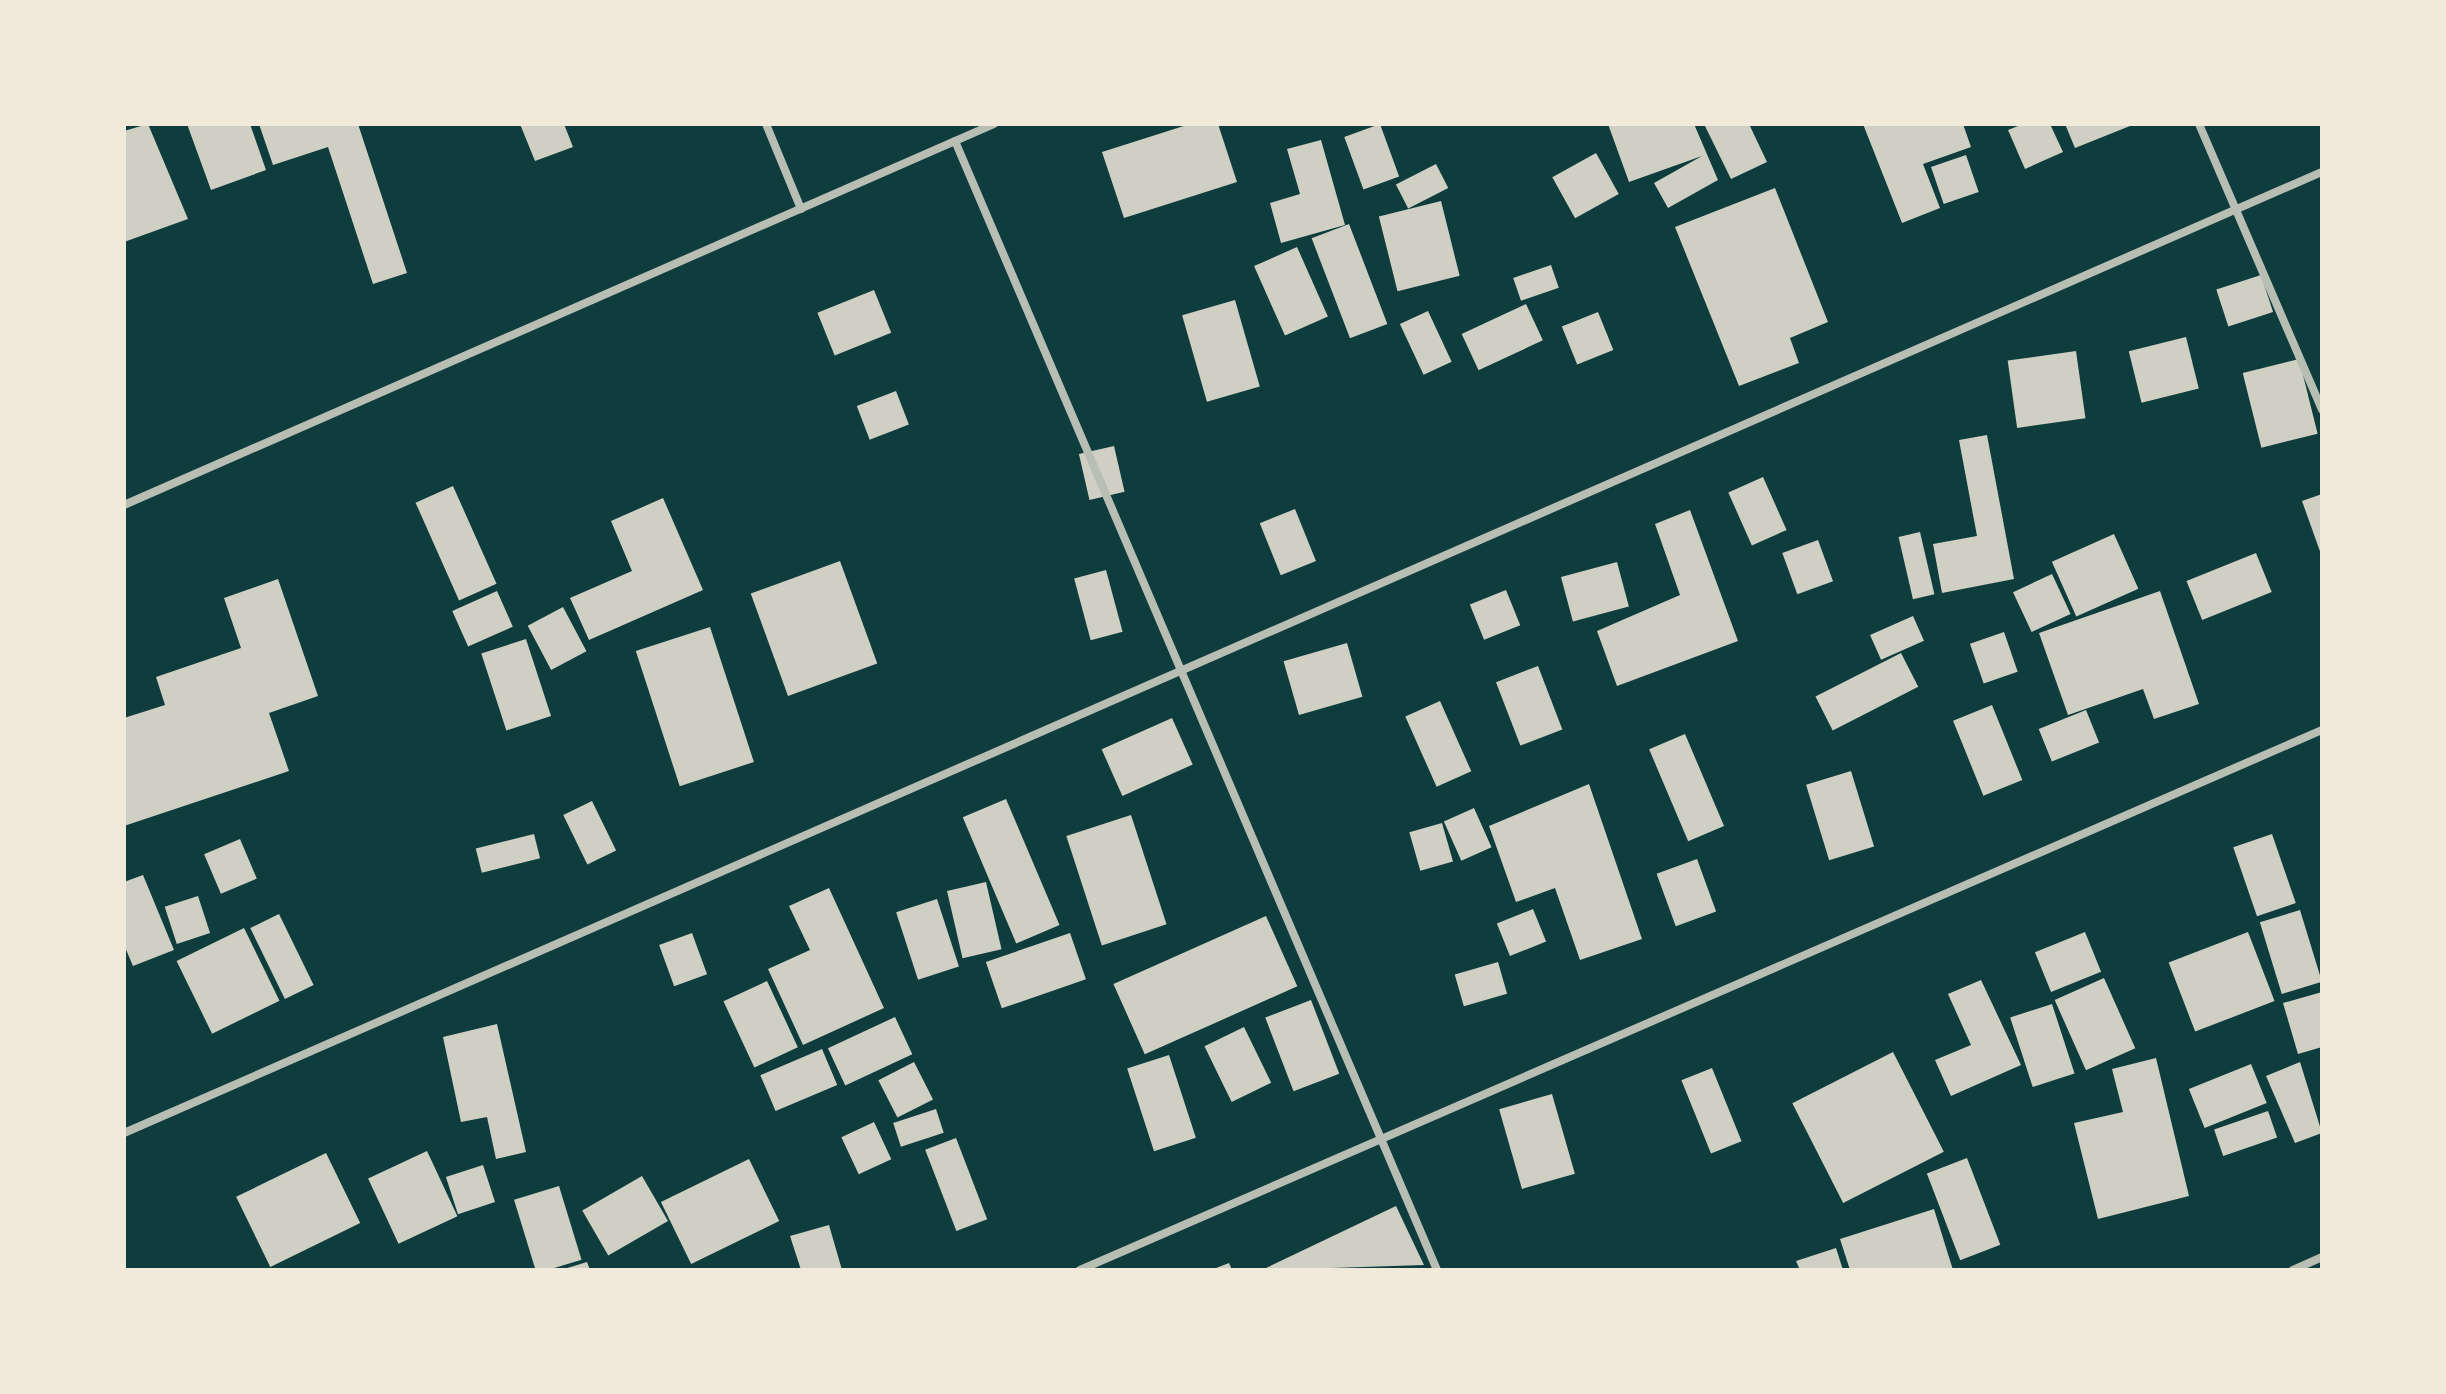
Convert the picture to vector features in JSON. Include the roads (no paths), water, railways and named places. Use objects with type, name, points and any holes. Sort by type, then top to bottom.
[{"type":"street","points":[[766,124],[801,209]]},
{"type":"street","points":[[124,505],[994,124]]},
{"type":"street","points":[[2199,124],[2322,410]]},
{"type":"street","points":[[955,141],[1187,671],[1378,1139],[1437,1270]]},
{"type":"street","points":[[124,1133],[1187,671],[2322,172]]},
{"type":"street","points":[[1080,1270],[2322,730]]},
{"type":"street","points":[[2293,1270],[2322,1257]]}]
